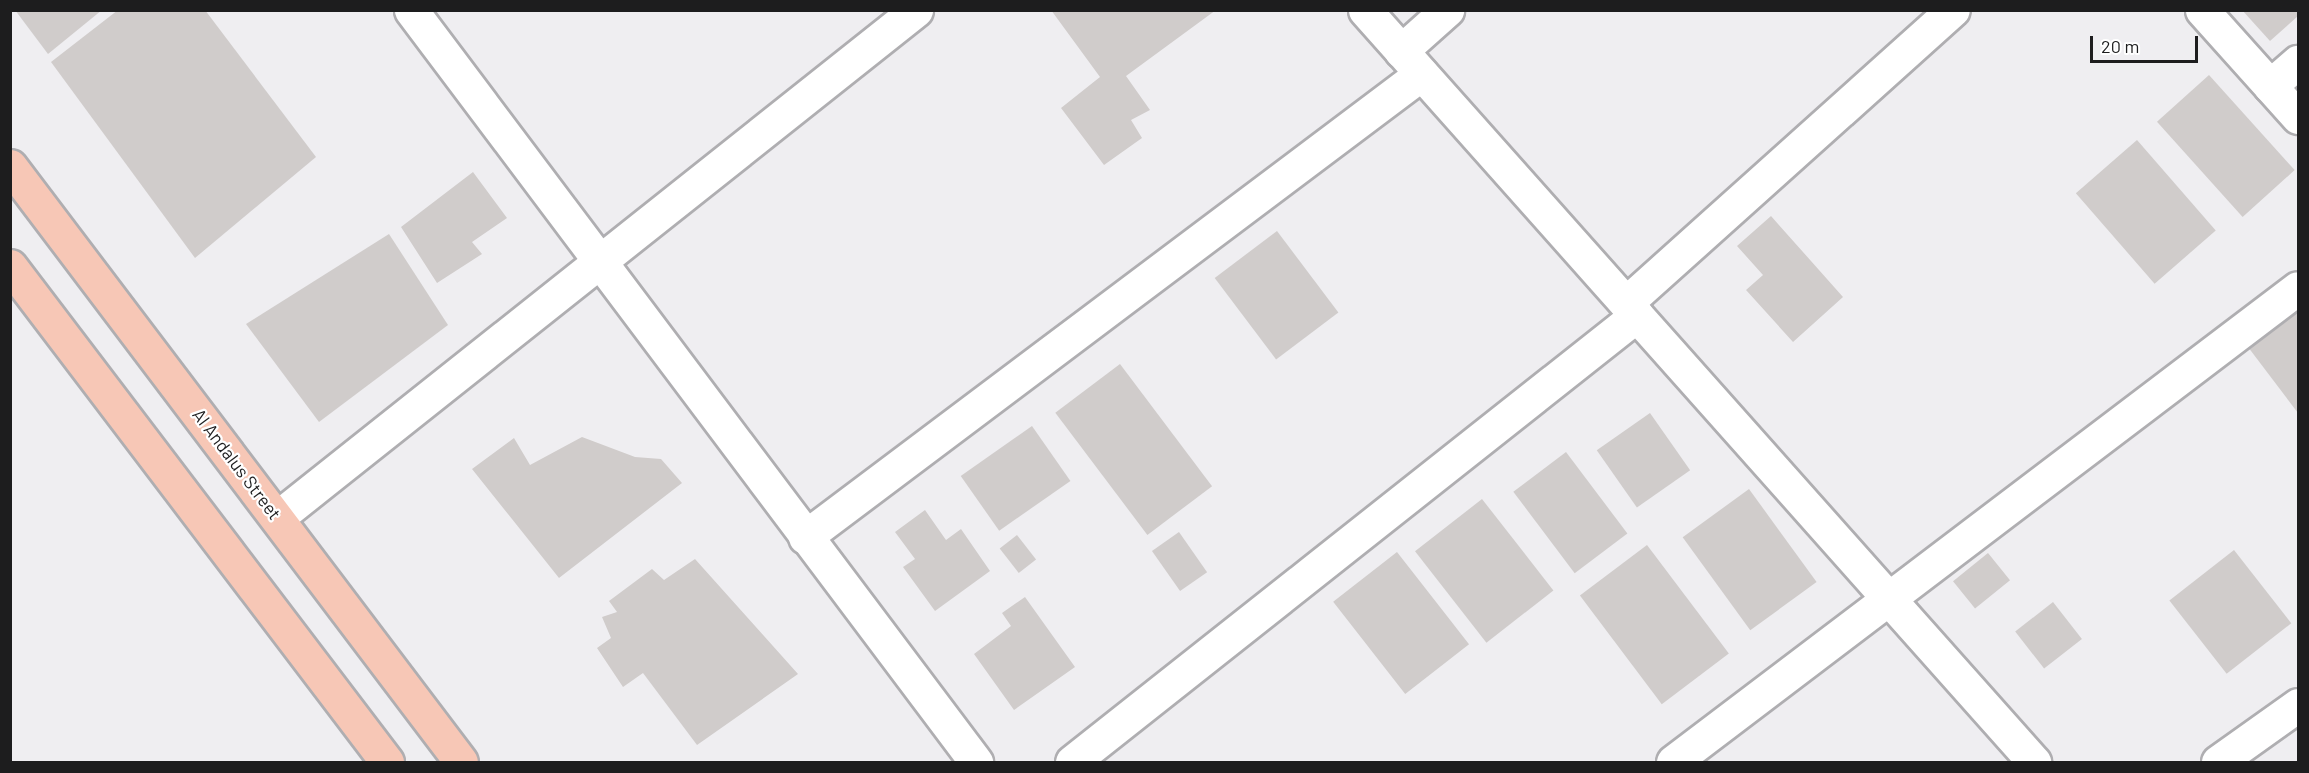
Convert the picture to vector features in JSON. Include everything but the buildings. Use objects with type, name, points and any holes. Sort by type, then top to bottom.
[{"type":"main road","name":"Al Andalus Street","points":[[10,166],[461,762]]},
{"type":"main road","points":[[10,266],[387,762]]},
{"type":"street","points":[[411,10],[598,264],[976,762]]},
{"type":"street","points":[[278,518],[916,10]]},
{"type":"street","points":[[1365,10],[2034,762]]},
{"type":"street","points":[[806,537],[1411,62],[1447,10]]},
{"type":"street","points":[[1072,762],[1632,309],[1953,10]]},
{"type":"street","points":[[2202,10],[2298,117]]},
{"type":"street","points":[[2271,86],[2298,62]]},
{"type":"street","points":[[1673,762],[2298,288]]},
{"type":"street","points":[[2218,762],[2298,705]]}]
